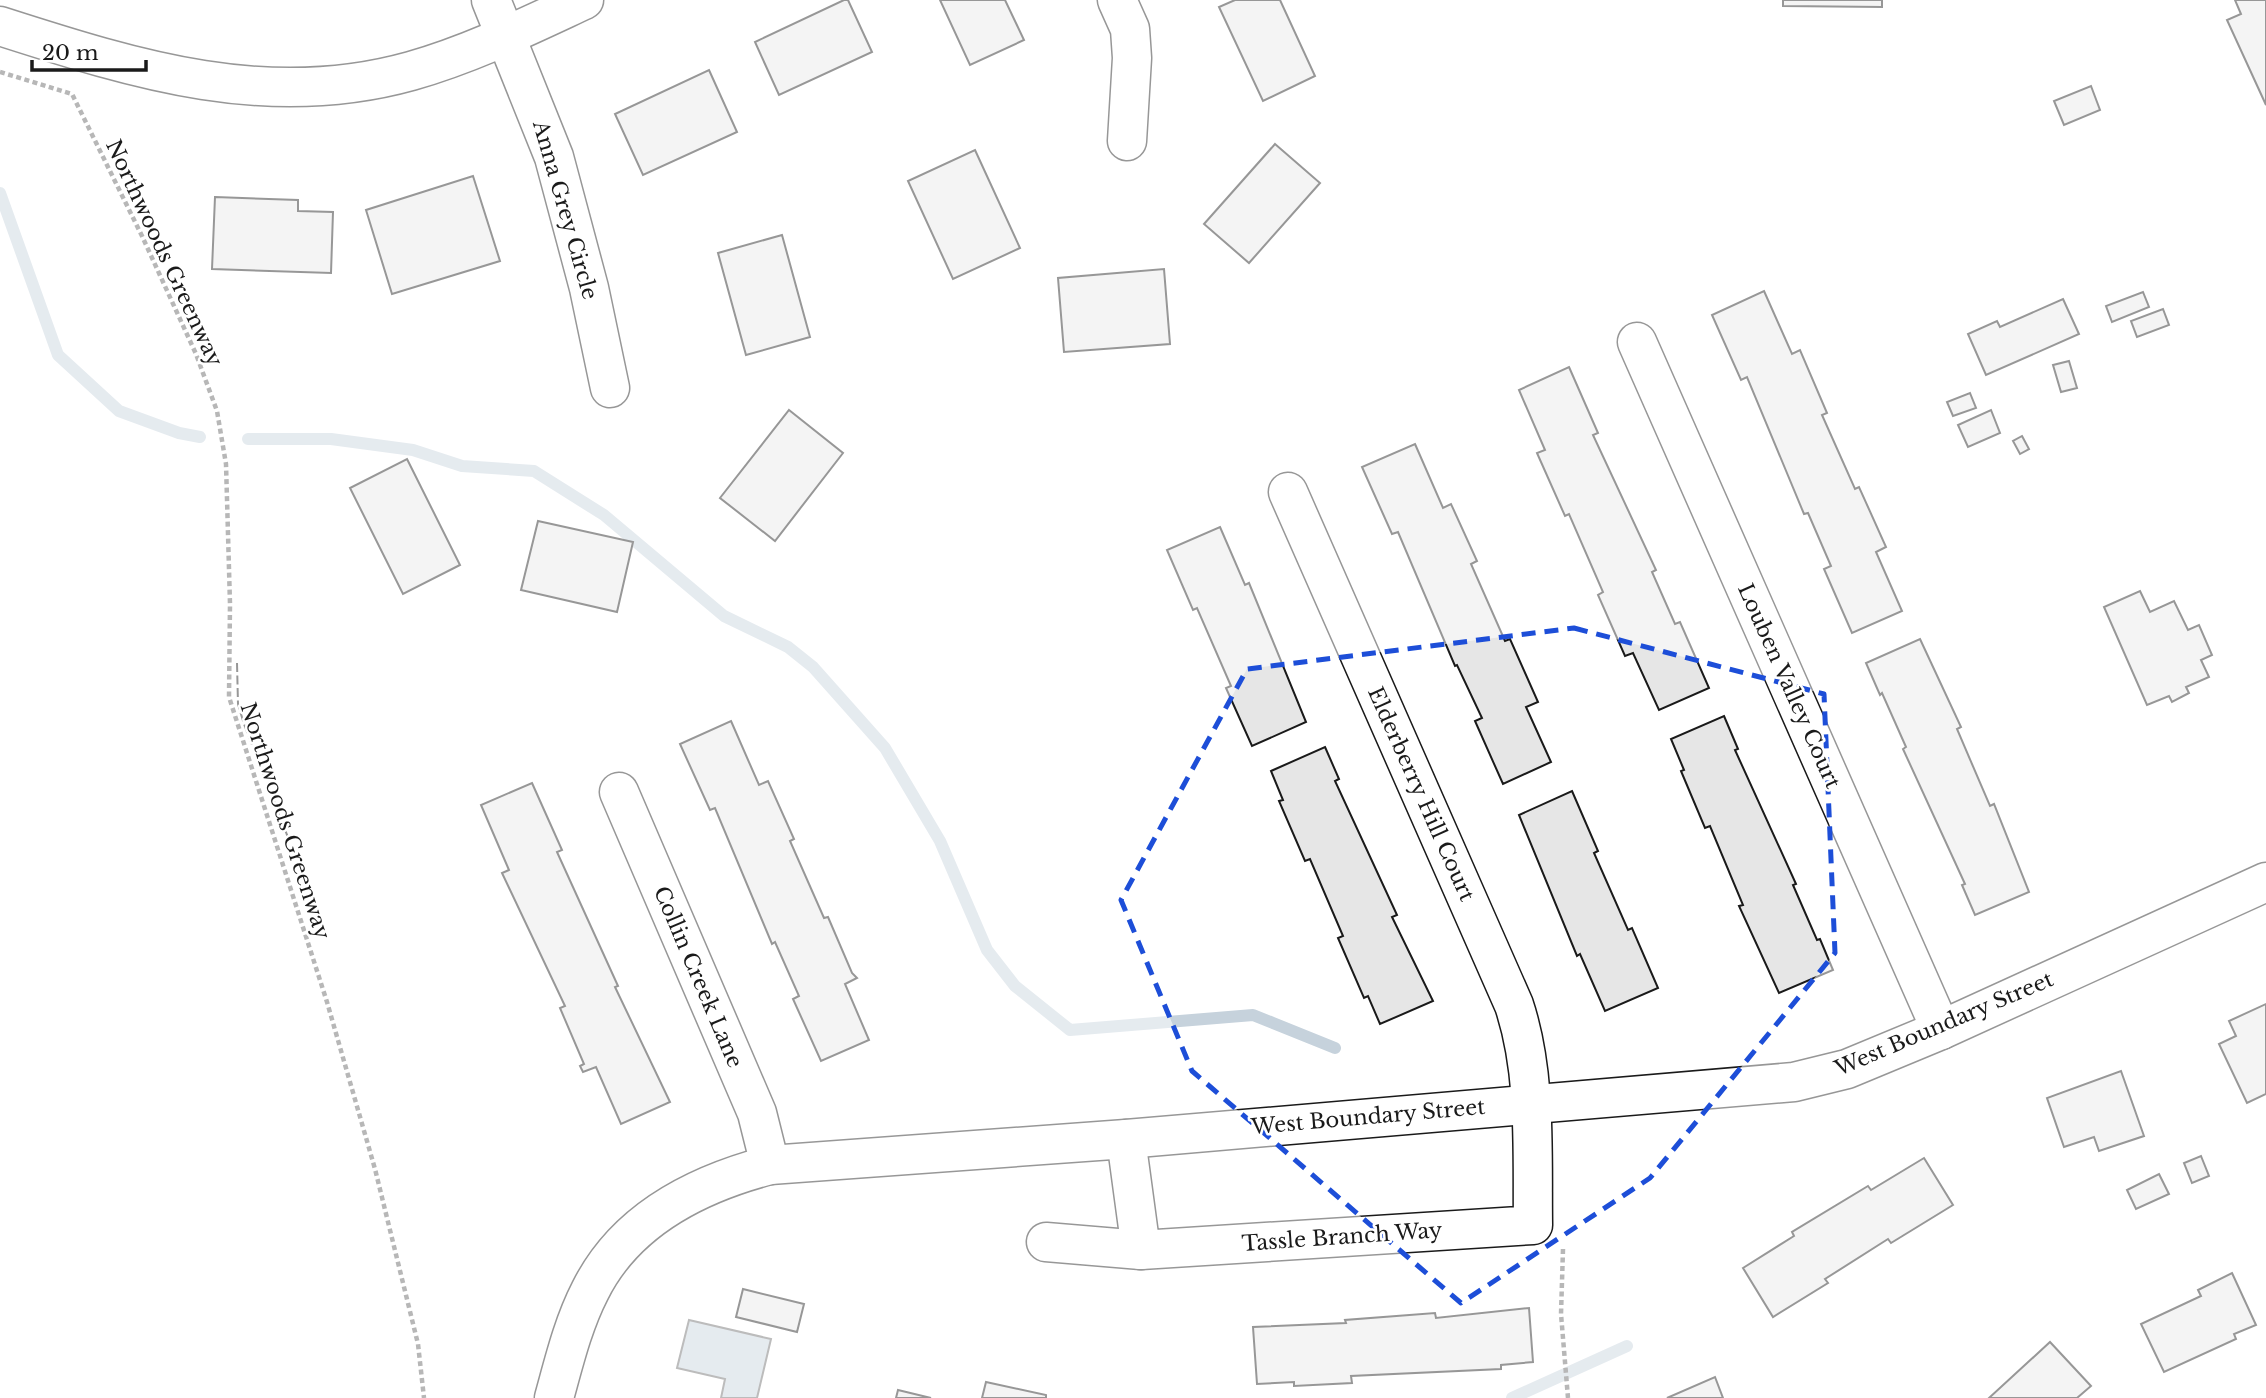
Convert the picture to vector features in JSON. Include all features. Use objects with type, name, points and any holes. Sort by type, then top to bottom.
[{"type":"street","name":"Anna Grey Circle","points":[[492,0],[554,157],[589,288],[610,388]]},
{"type":"street","points":[[0,26],[100,59],[202,81],[252,88],[305,89],[358,83],[413,71],[506,35],[584,0]]},
{"type":"street","points":[[1117,0],[1130,29],[1127,141]]},
{"type":"street","name":"Louben Valley Court","points":[[1637,342],[1941,1030]]},
{"type":"street","name":"Elderberry Hill Court","points":[[1288,492],[1514,1005],[1523,1032],[1530,1103]]},
{"type":"street","name":"Collin Creek Lane","points":[[619,792],[757,1113],[770,1165]]},
{"type":"street","name":"West Boundary Street","points":[[554,1398],[572,1333],[590,1291],[607,1262],[621,1246],[659,1212],[684,1196],[716,1182],[770,1165],[1126,1139],[1794,1082],[1847,1069],[1941,1030],[2266,882]]},
{"type":"street","name":"Tassle Branch Way","points":[[1141,1250],[1533,1225],[1530,1103]]},
{"type":"street","points":[[1046,1242],[1141,1250],[1126,1139]]},
{"type":"path","name":"Northwoods Greenway","points":[[0,72],[72,94],[196,354],[217,411],[226,464],[230,604],[229,697],[327,1002],[375,1169],[418,1343],[424,1398]]},
{"type":"path","points":[[1564,1236],[1560,1283],[1568,1398]]},
{"type":"highlighted area","points":[[1574,628],[1824,694],[1835,953],[1650,1178],[1461,1303],[1192,1071],[1121,900],[1247,669]]},
{"type":"shaded area","points":[[689,1320],[771,1339],[757,1398],[721,1398],[725,1379],[677,1368]]},
{"type":"building","points":[[848,0],[872,52],[779,95],[755,42]]},
{"type":"building","points":[[940,0],[1005,0],[1024,40],[970,65]]},
{"type":"building","points":[[1235,0],[1280,0],[1315,76],[1263,101],[1219,7]]},
{"type":"building","points":[[1783,0],[1882,0],[1882,7],[1783,6]]},
{"type":"building","points":[[2235,0],[2266,0],[2266,105],[2227,20],[2241,14]]},
{"type":"building","points":[[709,70],[737,132],[643,175],[615,114]]},
{"type":"building","points":[[2091,86],[2100,110],[2064,125],[2054,101]]},
{"type":"building","points":[[1275,144],[1320,183],[1249,263],[1204,224]]},
{"type":"building","points":[[975,150],[1020,248],[953,279],[908,181]]},
{"type":"building","points":[[473,176],[500,261],[392,294],[366,210]]},
{"type":"building","points":[[215,197],[298,200],[298,211],[333,212],[331,273],[212,269]]},
{"type":"building","points":[[782,235],[810,337],[746,355],[718,253]]},
{"type":"building","points":[[1164,269],[1170,344],[1064,352],[1058,278]]},
{"type":"building","points":[[1764,291],[1792,354],[1800,350],[1827,413],[1822,415],[1855,489],[1859,487],[1886,547],[1876,552],[1902,611],[1852,633],[1824,569],[1831,566],[1808,513],[1804,514],[1747,377],[1741,380],[1712,315]]},
{"type":"building","points":[[2143,292],[2149,307],[2112,322],[2106,306]]},
{"type":"building","points":[[2063,299],[2079,334],[1986,375],[1968,334],[1997,321],[2000,327]]},
{"type":"building","points":[[2163,309],[2169,325],[2137,337],[2131,321]]},
{"type":"building","points":[[2069,361],[2077,388],[2061,392],[2053,365]]},
{"type":"building","points":[[1569,367],[1598,433],[1593,435],[1656,570],[1652,572],[1675,624],[1680,622],[1709,688],[1659,710],[1633,653],[1625,656],[1598,595],[1603,592],[1569,514],[1565,516],[1537,453],[1545,450],[1519,390]]},
{"type":"building","points":[[1970,393],[1976,408],[1953,416],[1947,402]]},
{"type":"building","points":[[789,410],[843,453],[775,541],[720,498]]},
{"type":"building","points":[[1991,410],[2000,433],[1968,447],[1958,425]]},
{"type":"building","points":[[2022,436],[2029,449],[2020,454],[2013,441]]},
{"type":"building","points":[[1415,444],[1443,508],[1451,504],[1477,561],[1471,564],[1505,641],[1510,639],[1538,702],[1526,707],[1551,762],[1503,784],[1475,721],[1482,718],[1457,665],[1455,666],[1398,532],[1392,534],[1362,467]]},
{"type":"building","points":[[407,459],[460,565],[403,594],[350,488]]},
{"type":"building","points":[[538,521],[633,542],[617,612],[521,590]]},
{"type":"building","points":[[1220,527],[1245,585],[1249,583],[1306,722],[1252,746],[1226,688],[1231,686],[1197,608],[1193,610],[1167,550]]},
{"type":"building","points":[[2140,591],[2150,612],[2174,601],[2188,630],[2199,625],[2212,655],[2201,660],[2209,677],[2186,687],[2189,693],[2172,702],[2169,696],[2147,705],[2104,607]]},
{"type":"building","points":[[1920,639],[1961,727],[1957,729],[1990,806],[1994,804],[2029,892],[1975,915],[1962,885],[1965,884],[1903,749],[1906,747],[1866,663]]},
{"type":"building","points":[[1724,716],[1738,749],[1735,750],[1796,884],[1793,885],[1817,940],[1820,939],[1833,970],[1779,993],[1739,906],[1743,905],[1710,826],[1705,828],[1671,739]]},
{"type":"building","points":[[731,721],[759,785],[768,781],[794,839],[790,841],[824,918],[828,917],[852,973],[857,978],[845,984],[869,1040],[821,1061],[793,999],[799,996],[775,942],[772,944],[715,808],[710,810],[680,744]]},
{"type":"building","points":[[1325,747],[1339,779],[1335,781],[1397,915],[1392,917],[1433,1001],[1380,1024],[1368,996],[1364,998],[1338,938],[1343,936],[1310,859],[1305,861],[1279,801],[1283,800],[1271,771]]},
{"type":"building","points":[[532,783],[562,850],[557,852],[618,986],[615,987],[670,1102],[621,1124],[596,1067],[583,1072],[580,1066],[584,1064],[560,1008],[565,1006],[502,873],[509,870],[481,805]]},
{"type":"building","points":[[1572,791],[1598,851],[1594,853],[1628,930],[1632,928],[1658,988],[1605,1011],[1580,954],[1577,956],[1519,815]]},
{"type":"building","points":[[2266,1004],[2266,1094],[2247,1103],[2219,1044],[2236,1036],[2229,1021]]},
{"type":"building","points":[[2121,1071],[2144,1136],[2099,1151],[2094,1137],[2064,1147],[2047,1098]]},
{"type":"building","points":[[2201,1156],[2209,1176],[2192,1183],[2184,1163]]},
{"type":"building","points":[[1924,1158],[1953,1205],[1891,1243],[1888,1239],[1825,1279],[1828,1283],[1773,1317],[1743,1268],[1794,1236],[1792,1232],[1868,1186],[1871,1190]]},
{"type":"building","points":[[2159,1174],[2169,1194],[2136,1209],[2127,1190]]},
{"type":"building","points":[[2232,1273],[2256,1325],[2234,1334],[2236,1339],[2164,1372],[2141,1324],[2201,1296],[2198,1290]]},
{"type":"building","points":[[743,1289],[804,1304],[797,1332],[736,1317]]},
{"type":"building","points":[[1529,1308],[1533,1362],[1501,1365],[1501,1369],[1351,1376],[1352,1383],[1294,1386],[1294,1382],[1257,1384],[1253,1327],[1346,1323],[1345,1320],[1435,1313],[1436,1318]]},
{"type":"building","points":[[2050,1342],[2091,1386],[2077,1398],[1989,1398]]},
{"type":"building","points":[[1715,1377],[1723,1398],[1667,1398]]},
{"type":"building","points":[[986,1382],[1046,1395],[1046,1398],[982,1398]]},
{"type":"building","points":[[898,1390],[931,1398],[896,1398]]},
{"type":"waterway","points":[[0,193],[58,355],[119,411],[179,433],[200,437]]},
{"type":"waterway","points":[[248,439],[331,439],[413,450],[462,466],[534,471],[604,515],[724,616],[788,647],[813,667],[885,748],[940,841],[987,950],[1015,986],[1070,1030],[1253,1015],[1335,1048]]},
{"type":"waterway","points":[[1512,1398],[1627,1346]]},
{"type":"fence","points":[[237,663],[238,704],[289,840]]}]
